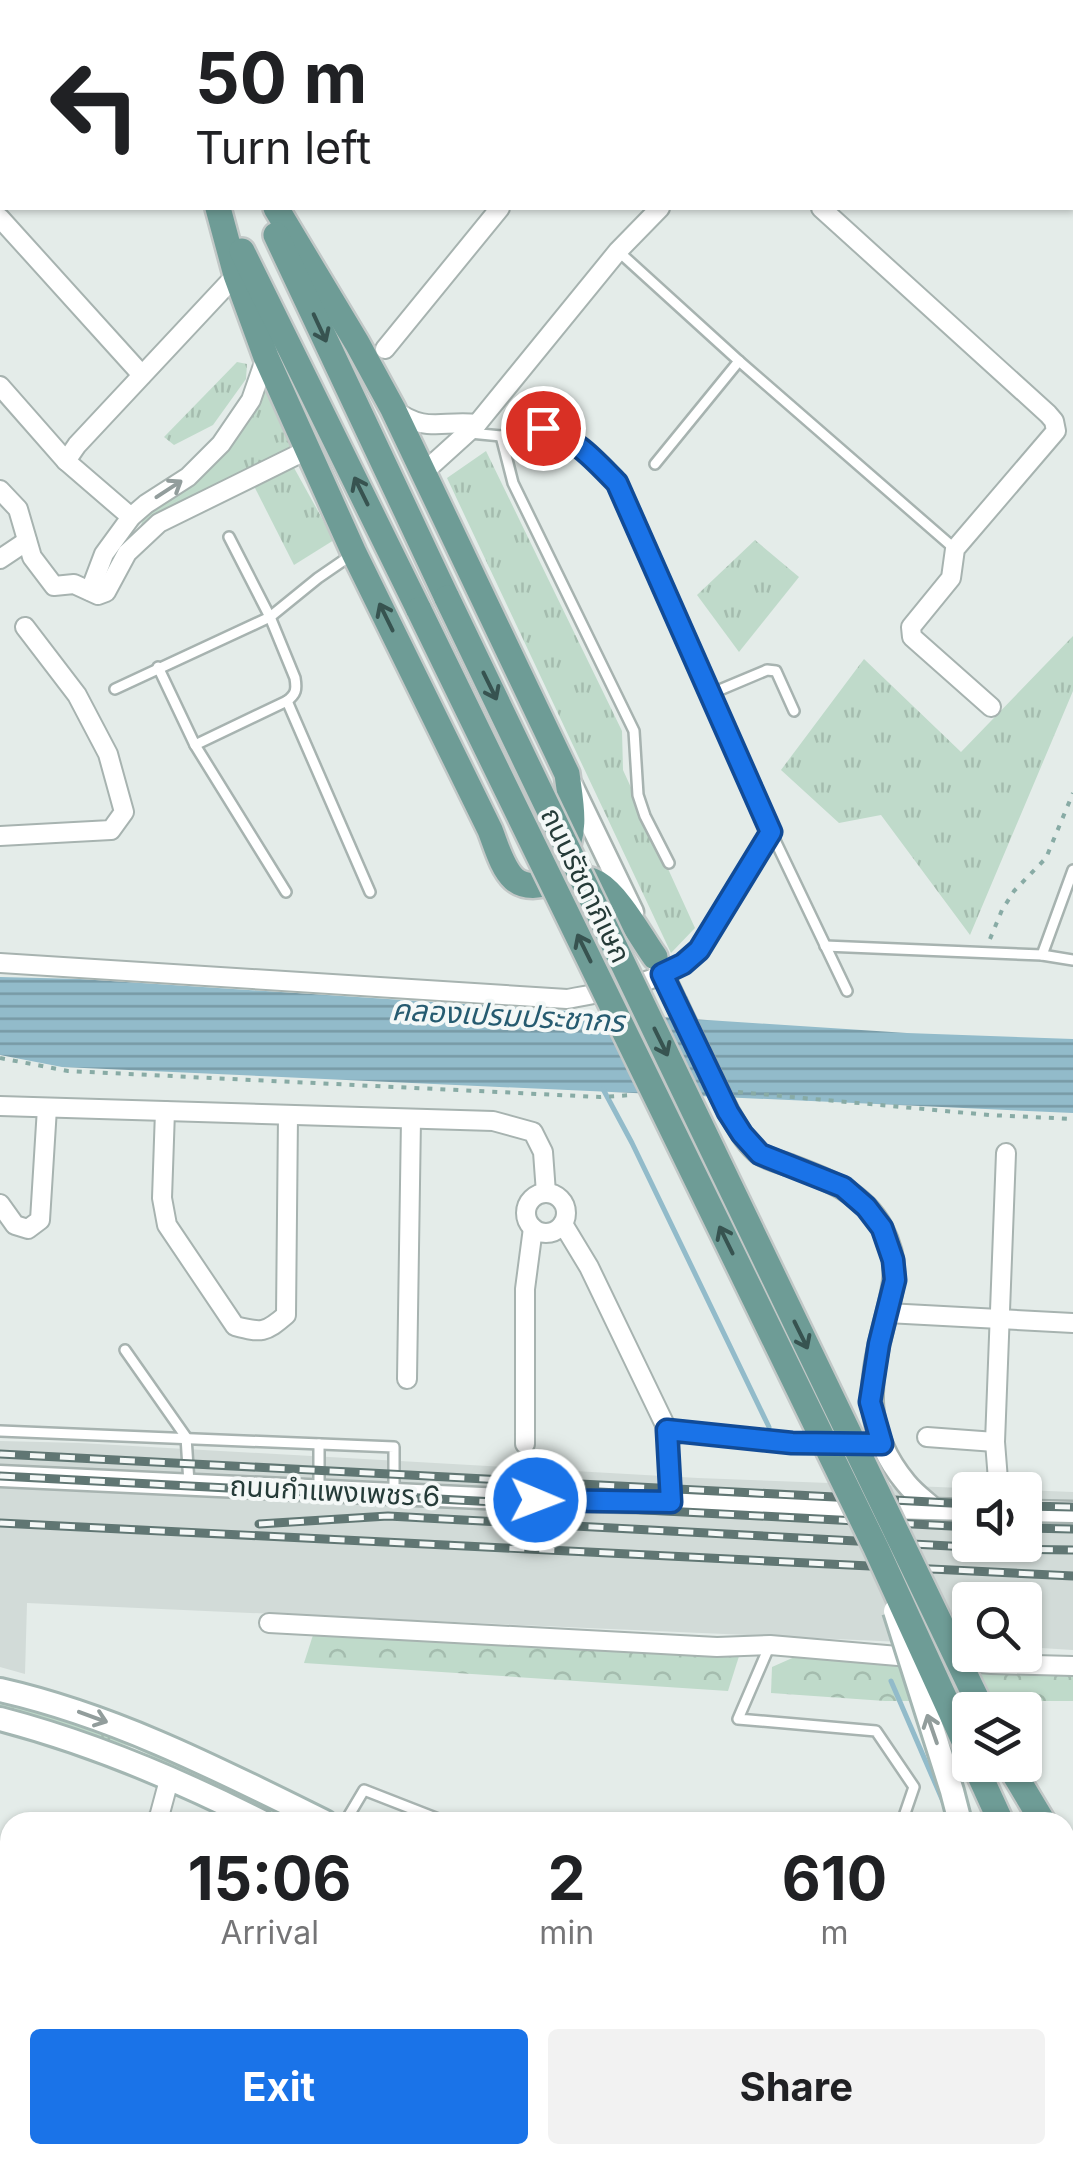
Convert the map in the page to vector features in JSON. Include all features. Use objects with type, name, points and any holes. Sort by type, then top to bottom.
[{"type":"main road","points":[[220,210],[236,275],[266,357],[354,553],[505,866],[514,879],[526,885],[569,878],[598,883],[617,903],[658,966]]},
{"type":"main road","name":"ถนนรัชดาภิเษก","points":[[221,210],[876,1548],[952,1715]]},
{"type":"main road","name":"ถนนรัชดาภิเษก","points":[[265,210],[973,1692]]},
{"type":"main road","points":[[277,210],[393,409],[567,774],[571,839],[552,868],[534,874],[521,872],[512,865],[490,830]]},
{"type":"main road","points":[[876,1548],[957,1812]]},
{"type":"main road","points":[[0,1690],[132,1731],[305,1812]]},
{"type":"main road","points":[[0,1719],[36,1728],[242,1812]]},
{"type":"main road","points":[[983,1782],[996,1812]]},
{"type":"main road","points":[[1016,1782],[1029,1812]]},
{"type":"main road","points":[[1019,1782],[1038,1812]]},
{"type":"street","points":[[385,349],[498,210]]},
{"type":"street","points":[[424,472],[472,428],[618,251],[658,210]]},
{"type":"street","points":[[824,210],[1056,425],[1056,430],[956,550],[951,578],[910,626],[912,637],[991,708]]},
{"type":"street","points":[[0,218],[142,375]]},
{"type":"street","points":[[66,461],[236,275]]},
{"type":"street","points":[[90,591],[104,554],[131,517],[188,477],[222,444],[251,400],[266,357]]},
{"type":"street","points":[[0,386],[66,461],[131,517]]},
{"type":"street","points":[[393,409],[421,425],[455,423],[472,428]]},
{"type":"street","points":[[0,490],[18,510],[32,558],[54,586],[74,584],[98,595],[106,592],[127,553],[159,523],[307,450]]},
{"type":"street","points":[[0,559],[27,541]]},
{"type":"street","points":[[1,834],[112,830],[124,812],[108,754],[77,695],[25,626]]},
{"type":"street","points":[[567,774],[658,966],[730,1102],[742,1134],[760,1154],[843,1187],[882,1228],[895,1280],[870,1402],[882,1444],[906,1483],[934,1510]]},
{"type":"street","points":[[0,962],[567,999],[598,994],[658,966],[683,964],[699,950],[771,832]]},
{"type":"street","points":[[0,1106],[493,1122],[533,1132],[543,1152],[546,1194]]},
{"type":"street","points":[[0,1204],[15,1225],[28,1229],[40,1220],[47,1108]]},
{"type":"street","points":[[165,1112],[162,1198],[167,1225],[235,1326],[258,1332],[270,1329],[286,1315],[288,1115]]},
{"type":"street","points":[[407,1379],[411,1119]]},
{"type":"street","points":[[997,1472],[995,1442],[1006,1153]]},
{"type":"street","points":[[525,1444],[525,1289],[532,1228],[526,1209],[534,1198],[546,1194],[559,1199],[565,1218],[562,1224],[545,1234],[532,1228]]},
{"type":"street","points":[[562,1224],[590,1267],[667,1430],[671,1502]]},
{"type":"street","points":[[887,1313],[1073,1323]]},
{"type":"street","points":[[667,1430],[792,1443],[882,1444]]},
{"type":"street","points":[[927,1437],[995,1442]]},
{"type":"street","name":"ถนนกำแพงเพชร 6","points":[[0,1476],[394,1494],[952,1510]]},
{"type":"street","points":[[1042,1511],[1073,1512]]},
{"type":"street","points":[[269,1624],[716,1647],[770,1645],[990,1664],[1073,1666]]},
{"type":"street","points":[[160,1812],[168,1780]]},
{"type":"lane","points":[[618,251],[956,550]]},
{"type":"lane","points":[[655,464],[739,362]]},
{"type":"lane","points":[[472,428],[501,436],[543,428],[562,434],[590,454],[617,483],[771,832],[846,991]]},
{"type":"lane","points":[[501,436],[513,483],[634,732],[638,795],[669,863]]},
{"type":"lane","points":[[194,746],[287,702],[297,689],[270,616],[229,537]]},
{"type":"lane","points":[[114,689],[270,616],[354,553]]},
{"type":"lane","points":[[158,668],[194,746],[286,892]]},
{"type":"lane","points":[[710,694],[767,670],[776,671],[794,711]]},
{"type":"lane","points":[[287,702],[370,892]]},
{"type":"lane","points":[[1042,955],[1073,870]]},
{"type":"lane","points":[[825,946],[1042,955],[1073,960]]},
{"type":"lane","points":[[125,1350],[186,1437],[189,1485]]},
{"type":"lane","points":[[0,1431],[394,1447],[394,1494]]},
{"type":"lane","points":[[319,1444],[320,1490]]},
{"type":"lane","points":[[770,1645],[738,1719],[876,1731],[914,1787],[905,1812]]},
{"type":"lane","points":[[351,1812],[364,1790],[420,1812]]},
{"type":"path","points":[[984,952],[1014,891],[1046,858],[1073,793]]},
{"type":"path","points":[[0,1058],[68,1071],[600,1097],[636,1095]]},
{"type":"path","points":[[730,1102],[1073,1119]]},
{"type":"shaded area","points":[[0,1441],[952,1487],[952,1562],[1042,1562],[1042,1491],[1073,1492],[1073,1650],[1042,1648],[1042,1582],[952,1582],[952,1644],[27,1603],[25,1674],[0,1667]]},
{"type":"green space","points":[[237,362],[247,364],[246,379],[213,425],[174,445],[164,437]]},
{"type":"green space","points":[[267,388],[294,450],[139,530],[144,517],[239,433]]},
{"type":"green space","points":[[486,451],[622,731],[623,770],[695,928],[671,953],[447,478]]},
{"type":"green space","points":[[293,466],[334,540],[294,565],[254,486]]},
{"type":"green space","points":[[755,540],[799,577],[739,652],[697,595]]},
{"type":"green space","points":[[1073,636],[1073,691],[970,935],[881,815],[839,823],[781,770],[864,659],[961,752]]},
{"type":"green space","points":[[313,1635],[740,1653],[728,1691],[304,1663]]},
{"type":"green space","points":[[799,1655],[952,1664],[952,1672],[1073,1671],[1073,1701],[1042,1701],[1042,1692],[952,1692],[952,1701],[771,1693],[772,1667]]},
{"type":"green space","points":[[0,1701],[25,1706],[131,1742],[282,1812],[267,1812],[135,1748],[0,1707]]},
{"type":"water","name":"คลองเปรมประชากร","points":[[0,977],[907,1033],[1073,1039],[1073,1113],[62,1067],[0,1055]]},
{"type":"waterway","points":[[603,1089],[769,1427]]},
{"type":"waterway","points":[[891,1681],[945,1806]]},
{"type":"railway","points":[[0,1454],[952,1503]]},
{"type":"railway","points":[[0,1476],[952,1526]]},
{"type":"railway","points":[[1042,1506],[1073,1507]]},
{"type":"railway","points":[[259,1524],[388,1516],[1073,1550]]},
{"type":"railway","points":[[0,1523],[1073,1576]]},
{"type":"railway","points":[[1042,1528],[1073,1529]]},
{"type":"route","points":[[536,1500],[671,1502],[667,1430],[792,1443],[882,1444],[870,1402],[895,1280],[882,1228],[866,1207],[843,1187],[760,1154],[742,1134],[662,974],[683,964],[699,950],[771,832],[617,483],[590,454],[562,434],[543,428]]}]
